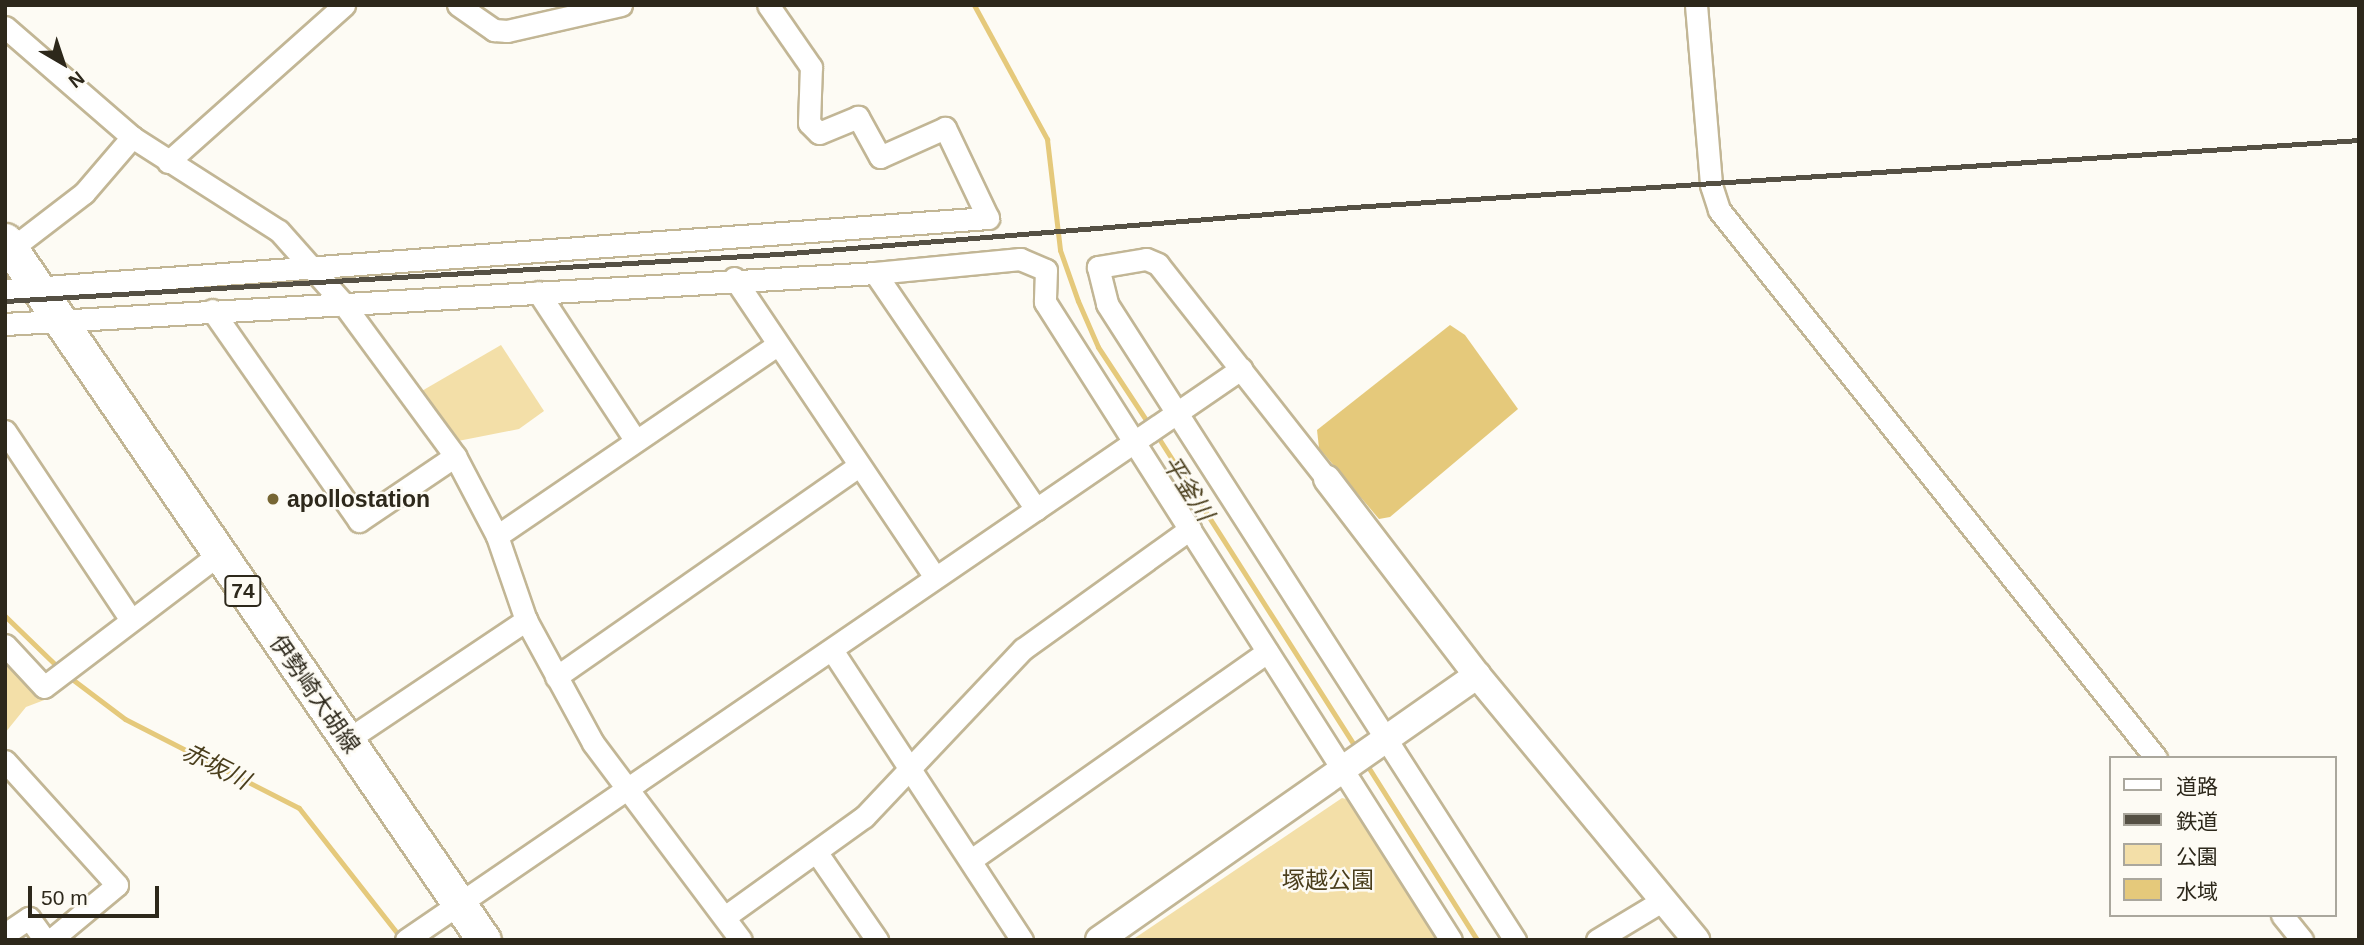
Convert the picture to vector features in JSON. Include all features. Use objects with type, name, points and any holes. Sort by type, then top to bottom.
[{"type":"main road","name":"伊勢崎大胡線","points":[[8,244],[218,555],[484,940]]},
{"type":"street","points":[[168,162],[344,5]]},
{"type":"street","points":[[458,5],[494,30],[507,31],[621,5]]},
{"type":"street","points":[[5,290],[315,272],[988,218],[945,128],[880,157],[858,117],[819,133],[809,123],[811,67],[768,5]]},
{"type":"street","points":[[1696,5],[1710,185],[1719,210],[2154,756]]},
{"type":"street","points":[[5,27],[132,136],[168,162],[279,231],[342,302],[455,456],[497,536],[526,620],[556,677],[628,790],[726,916],[741,940]]},
{"type":"street","points":[[8,244],[84,193],[132,136]]},
{"type":"street","points":[[5,324],[63,323],[212,310],[734,278],[874,274],[1020,259],[1046,270],[1045,302],[1135,438],[1267,652],[1344,765],[1451,940]]},
{"type":"street","points":[[1515,940],[1381,741],[1174,412],[1102,295],[1098,267],[1146,259],[1158,264],[1477,675],[1665,899],[1696,940]]},
{"type":"street","points":[[874,274],[1036,509]]},
{"type":"street","points":[[734,278],[776,346],[935,577]]},
{"type":"street","points":[[538,292],[634,438]]},
{"type":"street","points":[[212,310],[359,521],[455,456]]},
{"type":"street","points":[[497,536],[634,438],[776,346]]},
{"type":"street","points":[[406,940],[457,902],[628,790],[832,650],[1135,438],[1241,369]]},
{"type":"street","points":[[5,431],[129,617]]},
{"type":"street","points":[[556,677],[859,466]]},
{"type":"street","points":[[726,916],[864,817],[909,765],[1023,649],[1190,529]]},
{"type":"street","points":[[5,645],[46,685],[129,617],[218,555]]},
{"type":"street","points":[[347,740],[526,620]]},
{"type":"street","points":[[832,650],[1022,940]]},
{"type":"street","points":[[971,860],[1267,652]]},
{"type":"street","points":[[1098,940],[1344,765],[1477,675]]},
{"type":"street","points":[[5,761],[117,885],[51,940]]},
{"type":"street","points":[[817,853],[877,940]]},
{"type":"street","points":[[1597,940],[1665,899]]},
{"type":"street","points":[[2284,917],[2302,940]]},
{"type":"street","points":[[5,934],[29,918],[45,940]]},
{"type":"green space","points":[[501,345],[544,411],[519,429],[458,441],[420,392]]},
{"type":"green space","points":[[5,656],[47,699],[26,707],[5,733]]},
{"type":"green space","name":"塚越公園","points":[[1342,798],[1350,800],[1440,940],[1132,940]]},
{"type":"water","points":[[1450,325],[1465,335],[1518,409],[1390,517],[1379,519],[1319,448],[1317,430]]},
{"type":"waterway","name":"平釜川","points":[[974,5],[1047,139],[1060,250],[1078,301],[1098,347],[1150,426]]},
{"type":"waterway","name":"平釜川","points":[[1156,434],[1358,751]]},
{"type":"waterway","name":"赤坂川","points":[[5,616],[61,670]]},
{"type":"waterway","name":"赤坂川","points":[[68,676],[125,719],[299,808],[400,937]]},
{"type":"waterway","name":"平釜川","points":[[1365,762],[1477,940]]},
{"type":"railway","points":[[5,301],[778,254],[1353,207],[2359,140]]},
{"type":"place","name":"apollostation","points":[[273,499]]}]
